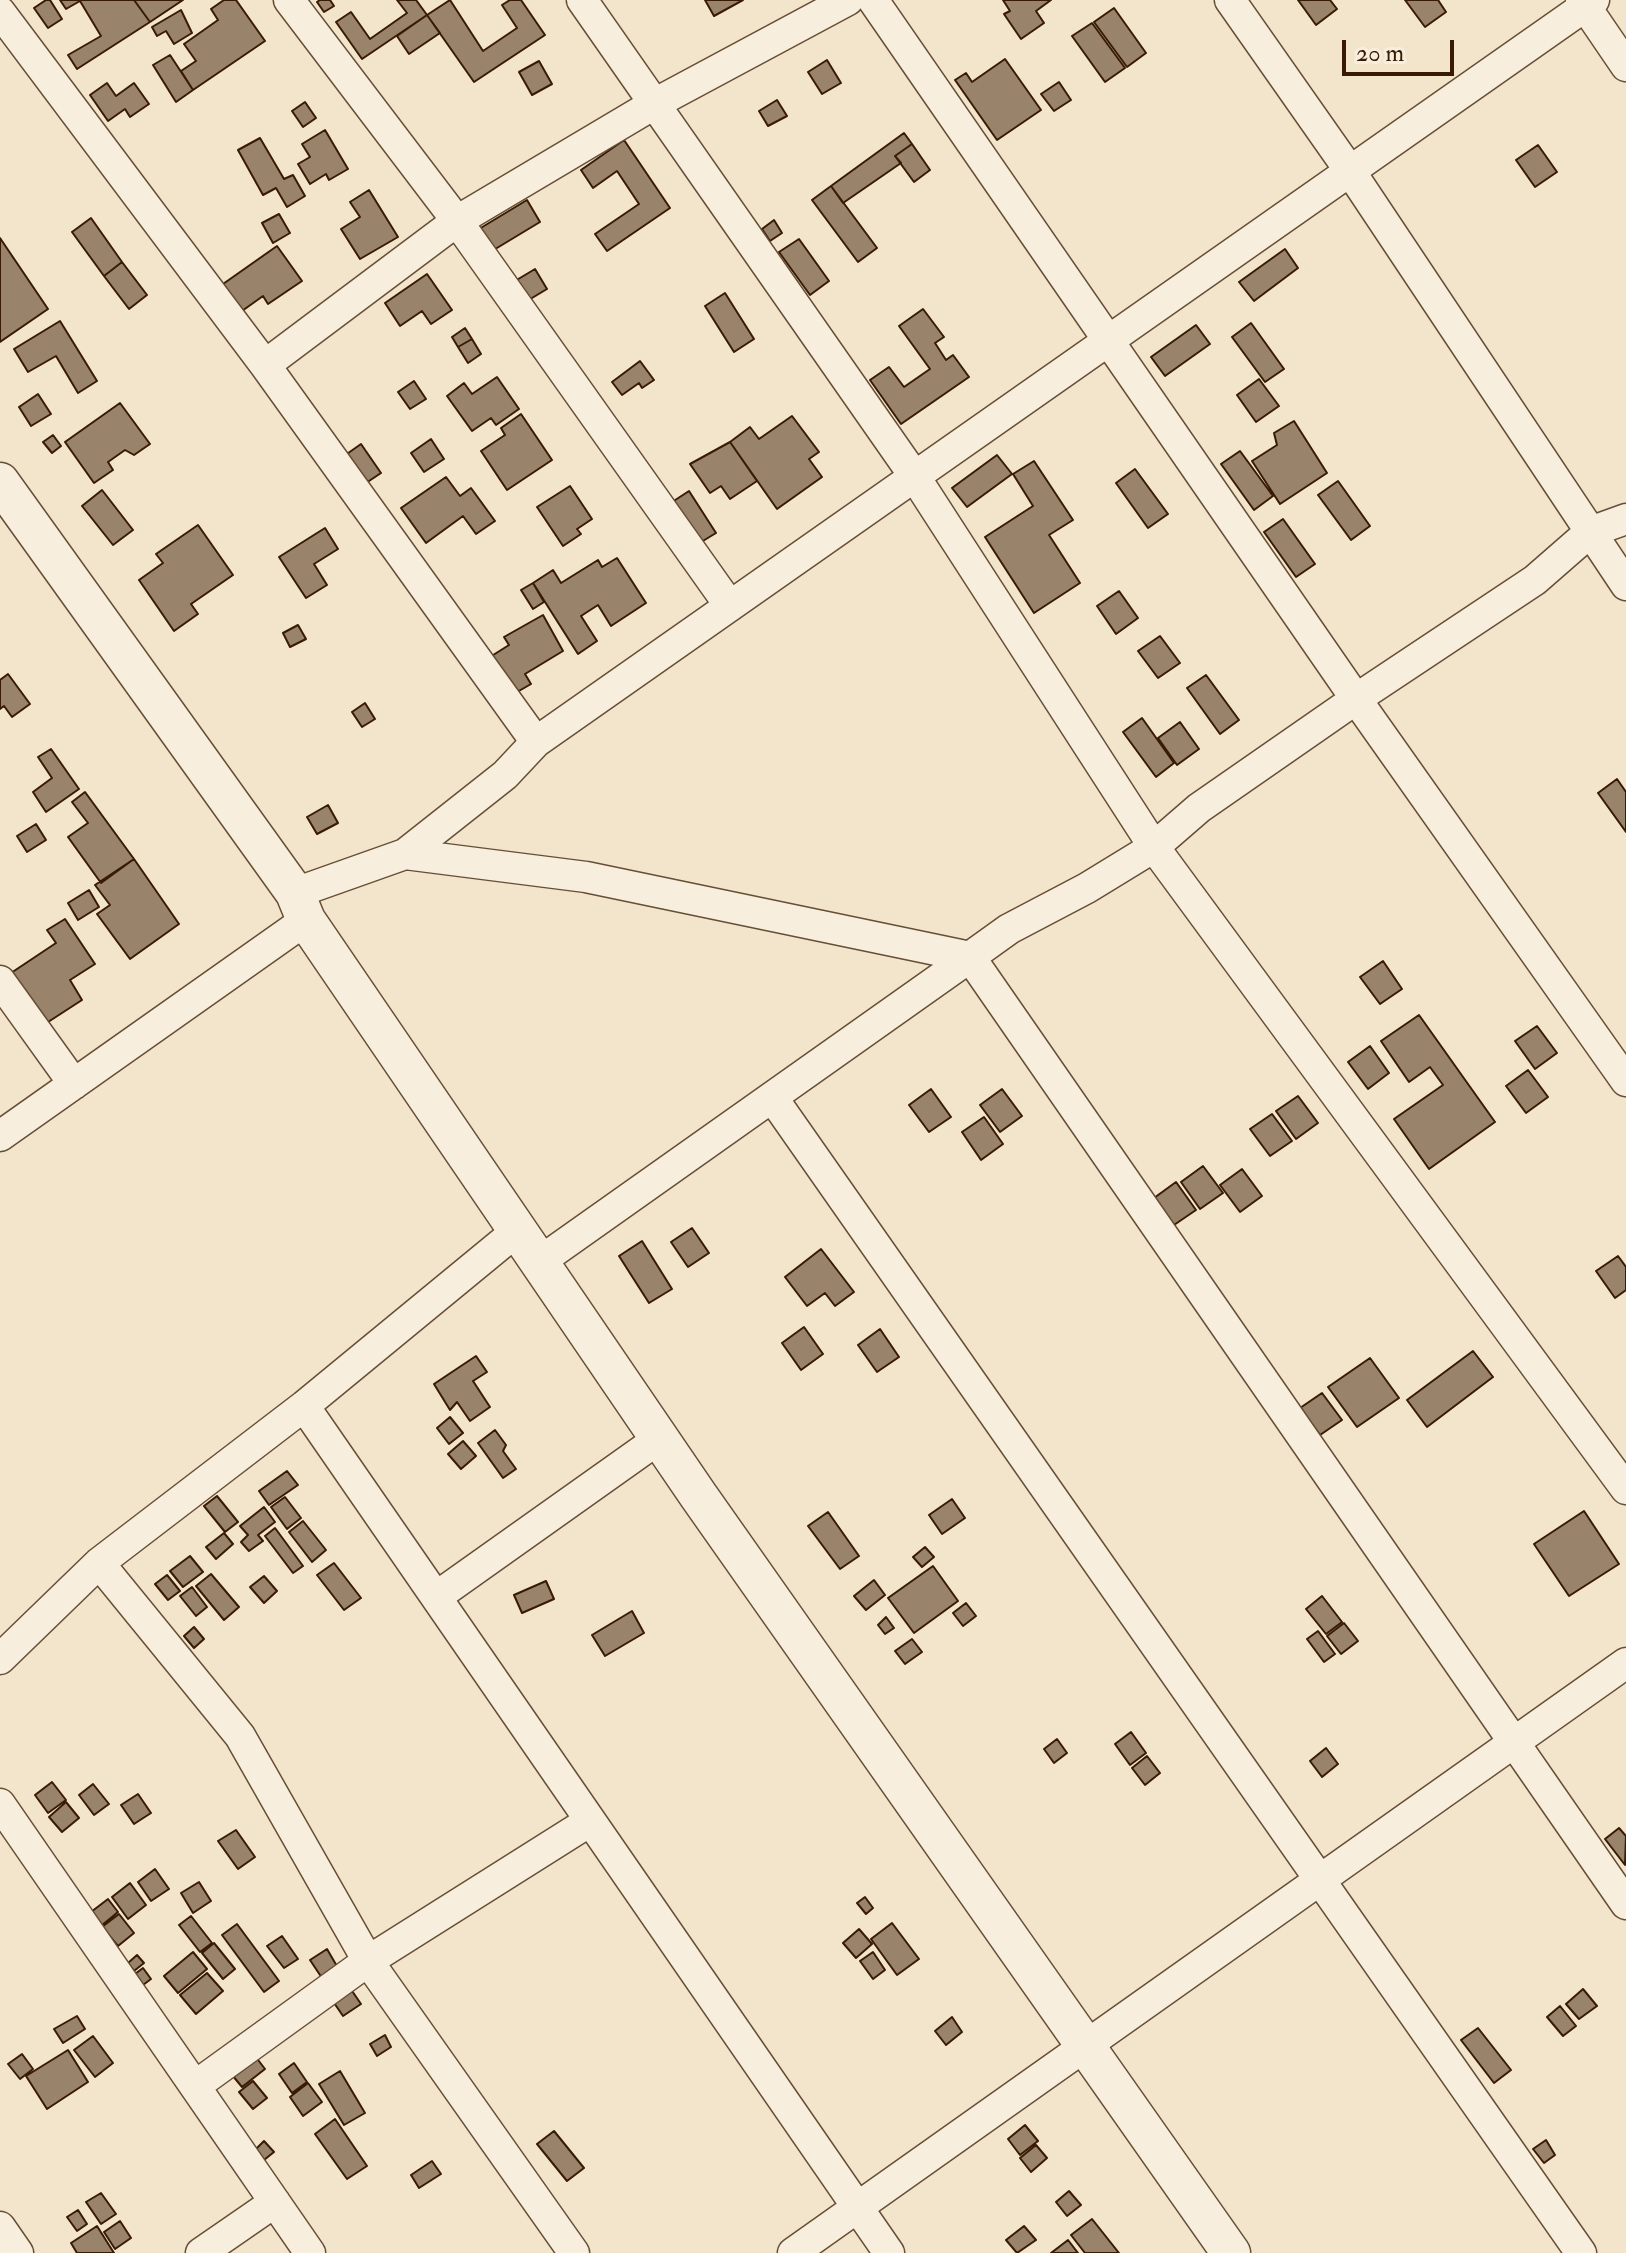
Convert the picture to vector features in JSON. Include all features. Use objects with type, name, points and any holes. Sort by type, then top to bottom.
[{"type":"street","points":[[289,0],[457,221],[730,606]]},
{"type":"street","points":[[582,0],[915,477],[1154,847],[1626,1489]]},
{"type":"street","points":[[265,365],[457,221],[654,104],[848,0]]},
{"type":"street","points":[[873,0],[1356,699],[1626,1081]]},
{"type":"street","points":[[1230,0],[1350,171],[1626,585]]},
{"type":"street","points":[[0,1136],[74,1084],[301,906],[405,854],[505,775],[536,742],[1587,2],[1626,66]]},
{"type":"street","points":[[0,12],[265,365],[536,742]]},
{"type":"street","points":[[0,482],[301,906],[660,1438],[1231,2253]]},
{"type":"street","points":[[539,1262],[1009,929],[1087,888],[1154,847],[1199,808],[1535,580],[1590,532],[1626,519]]},
{"type":"street","points":[[405,854],[586,877],[970,957],[1626,1904]]},
{"type":"street","points":[[0,981],[74,1084]]},
{"type":"street","points":[[772,1097],[1581,2253]]},
{"type":"street","points":[[0,1659],[99,1563],[304,1406],[518,1230]]},
{"type":"street","points":[[304,1406],[889,2253]]},
{"type":"street","points":[[436,1597],[660,1438]]},
{"type":"street","points":[[99,1563],[240,1736],[368,1961],[574,2253]]},
{"type":"street","points":[[793,2253],[1626,1663]]},
{"type":"street","points":[[0,1804],[310,2253]]},
{"type":"street","points":[[195,2086],[368,1961],[590,1821]]},
{"type":"street","points":[[201,2253],[275,2202]]},
{"type":"street","points":[[0,2227],[18,2253]]},
{"type":"building","points":[[50,0],[62,19],[48,28],[34,8]]},
{"type":"building","points":[[60,0],[134,0],[150,22],[77,69],[68,55],[101,36],[80,1],[66,9]]},
{"type":"building","points":[[134,0],[183,0],[150,22]]},
{"type":"building","points":[[224,0],[236,0],[265,41],[193,90],[181,71],[196,61],[184,44],[218,20],[211,9]]},
{"type":"building","points":[[330,0],[334,6],[324,12],[317,2]]},
{"type":"building","points":[[397,0],[416,0],[427,15],[362,59],[336,22],[351,12],[370,39],[407,13]]},
{"type":"building","points":[[450,0],[483,51],[517,28],[502,5],[510,0],[521,0],[545,35],[474,82],[427,15]]},
{"type":"building","points":[[705,0],[743,0],[714,16]]},
{"type":"building","points":[[1003,0],[1051,0],[1036,11],[1044,23],[1021,39],[1004,14],[1010,11]]},
{"type":"building","points":[[1298,0],[1330,0],[1337,9],[1316,25]]},
{"type":"building","points":[[1405,0],[1438,0],[1446,12],[1425,27]]},
{"type":"building","points":[[1114,8],[1146,53],[1127,67],[1094,22]]},
{"type":"building","points":[[181,10],[192,33],[174,44],[166,31],[157,36],[152,27]]},
{"type":"building","points":[[427,15],[440,33],[409,54],[397,36]]},
{"type":"building","points":[[1092,23],[1125,68],[1105,82],[1072,36]]},
{"type":"building","points":[[170,55],[193,90],[176,102],[153,65]]},
{"type":"building","points":[[1005,59],[1041,110],[997,140],[955,80],[966,73],[972,82]]},
{"type":"building","points":[[827,60],[841,83],[822,94],[808,72]]},
{"type":"building","points":[[539,61],[552,84],[532,95],[519,72]]},
{"type":"building","points":[[1059,82],[1071,100],[1054,111],[1041,94]]},
{"type":"building","points":[[107,83],[116,96],[134,83],[149,104],[130,117],[125,109],[108,121],[90,95]]},
{"type":"building","points":[[777,100],[787,116],[768,126],[759,111]]},
{"type":"building","points":[[305,102],[316,118],[303,127],[292,111]]},
{"type":"building","points":[[325,130],[348,169],[329,180],[326,174],[310,184],[298,164],[310,157],[302,144]]},
{"type":"building","points":[[904,133],[912,144],[895,156],[901,163],[843,203],[831,186]]},
{"type":"building","points":[[260,138],[284,179],[293,175],[305,196],[287,207],[276,188],[263,195],[238,150]]},
{"type":"building","points":[[624,140],[670,208],[607,251],[595,234],[639,204],[617,171],[593,188],[581,170]]},
{"type":"building","points":[[912,144],[930,170],[914,182],[895,156]]},
{"type":"building","points":[[1538,145],[1557,172],[1535,187],[1516,160]]},
{"type":"building","points":[[831,186],[877,248],[858,262],[812,200]]},
{"type":"building","points":[[369,190],[398,237],[360,259],[341,229],[360,217],[350,202]]},
{"type":"building","points":[[527,200],[540,222],[492,251],[479,229]]},
{"type":"building","points":[[279,214],[290,233],[273,243],[262,223]]},
{"type":"building","points":[[91,218],[122,262],[104,276],[72,232]]},
{"type":"building","points":[[774,220],[782,233],[770,241],[762,229]]},
{"type":"building","points":[[0,238],[48,309],[0,342]]},
{"type":"building","points":[[799,239],[829,281],[810,295],[779,252]]},
{"type":"building","points":[[277,246],[302,281],[268,304],[263,296],[242,311],[223,284]]},
{"type":"building","points":[[1285,249],[1298,268],[1254,301],[1239,282]]},
{"type":"building","points":[[122,262],[147,295],[129,309],[104,276]]},
{"type":"building","points":[[535,269],[547,289],[527,301],[515,281]]},
{"type":"building","points":[[427,274],[452,310],[431,324],[422,311],[400,326],[385,303]]},
{"type":"building","points":[[725,293],[754,339],[734,352],[705,306]]},
{"type":"building","points":[[923,309],[944,337],[935,343],[946,360],[953,355],[969,377],[901,424],[870,380],[889,367],[904,387],[930,369],[899,326]]},
{"type":"building","points":[[60,321],[97,381],[78,393],[56,356],[28,372],[14,349]]},
{"type":"building","points":[[1251,323],[1284,369],[1265,382],[1232,337]]},
{"type":"building","points":[[1196,325],[1210,344],[1165,376],[1151,357]]},
{"type":"building","points":[[465,328],[472,339],[458,347],[452,337]]},
{"type":"building","points":[[472,339],[481,354],[468,363],[458,347]]},
{"type":"building","points":[[640,361],[654,380],[642,388],[639,383],[622,395],[612,382]]},
{"type":"building","points":[[497,377],[519,409],[496,425],[491,418],[472,431],[447,396],[464,383],[472,394]]},
{"type":"building","points":[[1259,379],[1279,406],[1256,422],[1237,395]]},
{"type":"building","points":[[414,381],[426,399],[410,409],[398,392]]},
{"type":"building","points":[[38,394],[51,414],[31,426],[19,407]]},
{"type":"building","points":[[120,403],[150,444],[134,455],[125,450],[108,462],[113,470],[94,483],[65,442]]},
{"type":"building","points":[[521,414],[552,460],[507,490],[481,451],[505,435],[501,428]]},
{"type":"building","points":[[792,416],[819,452],[809,459],[822,477],[777,509],[730,442],[750,427],[759,439]]},
{"type":"building","points":[[1294,421],[1327,473],[1280,504],[1252,461],[1277,445],[1274,433]]},
{"type":"building","points":[[53,435],[61,446],[52,453],[43,442]]},
{"type":"building","points":[[431,439],[444,459],[424,472],[411,453]]},
{"type":"building","points":[[730,442],[757,481],[730,499],[721,486],[710,493],[690,464]]},
{"type":"building","points":[[361,444],[381,473],[363,485],[344,456]]},
{"type":"building","points":[[1240,451],[1273,496],[1254,510],[1221,464]]},
{"type":"building","points":[[997,455],[1012,474],[967,507],[952,488]]},
{"type":"building","points":[[1034,461],[1073,520],[1049,535],[1080,583],[1034,613],[985,537],[1033,506],[1013,474]]},
{"type":"building","points":[[1135,469],[1168,514],[1148,528],[1116,483]]},
{"type":"building","points":[[446,477],[460,496],[471,488],[495,521],[476,534],[463,516],[426,543],[401,508]]},
{"type":"building","points":[[1338,481],[1370,526],[1351,540],[1318,495]]},
{"type":"building","points":[[570,486],[592,519],[577,529],[581,534],[563,546],[537,507]]},
{"type":"building","points":[[102,490],[133,530],[113,545],[82,506]]},
{"type":"building","points":[[689,491],[716,533],[693,547],[666,506]]},
{"type":"building","points":[[1283,519],[1315,564],[1296,577],[1264,532]]},
{"type":"building","points":[[198,525],[233,575],[191,604],[198,614],[174,631],[139,580],[163,563],[156,554]]},
{"type":"building","points":[[325,528],[338,549],[314,564],[327,585],[306,598],[279,557]]},
{"type":"building","points":[[617,558],[646,603],[611,626],[598,605],[581,616],[597,641],[578,654],[533,583],[553,570],[561,583],[598,560],[602,567]]},
{"type":"building","points":[[533,583],[544,602],[533,609],[521,590]]},
{"type":"building","points":[[1119,591],[1138,618],[1116,634],[1097,606]]},
{"type":"building","points":[[543,615],[563,651],[525,674],[531,684],[512,695],[490,657],[509,645],[504,637]]},
{"type":"building","points":[[298,625],[306,639],[290,647],[283,633]]},
{"type":"building","points":[[1160,636],[1180,663],[1158,678],[1138,651]]},
{"type":"building","points":[[8,674],[30,704],[12,717],[4,706],[0,709],[0,680]]},
{"type":"building","points":[[1206,675],[1239,720],[1220,734],[1187,688]]},
{"type":"building","points":[[365,703],[375,719],[362,727],[352,712]]},
{"type":"building","points":[[1142,718],[1174,763],[1156,777],[1123,732]]},
{"type":"building","points":[[1180,722],[1199,749],[1177,765],[1158,738]]},
{"type":"building","points":[[51,749],[79,789],[46,812],[33,792],[52,778],[38,757]]},
{"type":"building","points":[[1617,779],[1626,792],[1626,832],[1598,793]]},
{"type":"building","points":[[85,792],[134,859],[101,883],[68,837],[88,823],[72,802]]},
{"type":"building","points":[[328,805],[338,823],[317,834],[307,817]]},
{"type":"building","points":[[36,824],[46,840],[27,852],[17,836]]},
{"type":"building","points":[[134,859],[179,924],[130,959],[97,914],[110,905],[95,885]]},
{"type":"building","points":[[89,890],[99,907],[78,920],[68,903]]},
{"type":"building","points":[[65,919],[95,964],[70,980],[82,1000],[45,1024],[11,973],[56,943],[47,930]]},
{"type":"building","points":[[1383,961],[1402,989],[1380,1004],[1360,977]]},
{"type":"building","points":[[1419,1015],[1495,1122],[1429,1169],[1394,1119],[1443,1085],[1430,1067],[1409,1082],[1381,1041]]},
{"type":"building","points":[[1537,1026],[1557,1053],[1535,1069],[1515,1041]]},
{"type":"building","points":[[1370,1046],[1389,1073],[1368,1089],[1348,1062]]},
{"type":"building","points":[[1528,1070],[1548,1097],[1526,1113],[1506,1086]]},
{"type":"building","points":[[931,1089],[951,1117],[929,1132],[909,1105]]},
{"type":"building","points":[[1002,1089],[1022,1116],[1000,1132],[980,1105]]},
{"type":"building","points":[[1298,1096],[1318,1123],[1296,1139],[1276,1111]]},
{"type":"building","points":[[1272,1114],[1292,1141],[1270,1156],[1250,1129]]},
{"type":"building","points":[[984,1117],[1003,1144],[981,1160],[962,1132]]},
{"type":"building","points":[[1203,1166],[1223,1193],[1200,1209],[1181,1182]]},
{"type":"building","points":[[1242,1169],[1262,1196],[1240,1212],[1220,1185]]},
{"type":"building","points":[[1176,1182],[1196,1210],[1174,1225],[1154,1198]]},
{"type":"building","points":[[692,1228],[709,1253],[688,1267],[671,1242]]},
{"type":"building","points":[[642,1241],[672,1289],[649,1303],[619,1256]]},
{"type":"building","points":[[821,1249],[854,1292],[835,1306],[825,1293],[807,1306],[785,1277]]},
{"type":"building","points":[[1618,1256],[1626,1267],[1626,1290],[1615,1298],[1596,1271]]},
{"type":"building","points":[[804,1327],[823,1354],[801,1370],[782,1343]]},
{"type":"building","points":[[880,1329],[899,1357],[877,1372],[858,1345]]},
{"type":"building","points":[[1473,1351],[1493,1377],[1427,1427],[1407,1400]]},
{"type":"building","points":[[476,1356],[487,1372],[473,1381],[490,1407],[470,1421],[457,1402],[450,1410],[434,1384]]},
{"type":"building","points":[[1370,1358],[1399,1398],[1357,1427],[1328,1387]]},
{"type":"building","points":[[1322,1393],[1342,1420],[1320,1435],[1300,1408]]},
{"type":"building","points":[[450,1417],[463,1433],[449,1444],[437,1428]]},
{"type":"building","points":[[495,1430],[506,1445],[503,1451],[516,1469],[503,1478],[478,1443]]},
{"type":"building","points":[[463,1441],[476,1456],[461,1469],[448,1454]]},
{"type":"building","points":[[287,1471],[298,1485],[269,1505],[259,1491]]},
{"type":"building","points":[[217,1496],[238,1522],[225,1532],[204,1506]]},
{"type":"building","points":[[285,1497],[301,1518],[287,1529],[271,1507]]},
{"type":"building","points":[[952,1499],[965,1518],[942,1534],[929,1515]]},
{"type":"building","points":[[264,1507],[275,1522],[258,1535],[263,1541],[249,1551],[241,1542],[248,1535],[240,1526]]},
{"type":"building","points":[[1584,1511],[1619,1564],[1569,1596],[1534,1544]]},
{"type":"building","points":[[828,1512],[859,1556],[840,1569],[808,1526]]},
{"type":"building","points":[[303,1521],[326,1550],[312,1562],[289,1532]]},
{"type":"building","points":[[275,1528],[303,1566],[293,1573],[265,1536]]},
{"type":"building","points":[[224,1533],[233,1544],[216,1559],[206,1547]]},
{"type":"building","points":[[925,1547],[934,1557],[922,1567],[913,1557]]},
{"type":"building","points":[[190,1556],[203,1572],[183,1587],[170,1571]]},
{"type":"building","points":[[334,1563],[361,1598],[344,1610],[317,1575]]},
{"type":"building","points":[[933,1566],[958,1601],[914,1633],[888,1598]]},
{"type":"building","points":[[211,1574],[239,1607],[224,1620],[196,1586]]},
{"type":"building","points":[[167,1575],[180,1591],[168,1600],[155,1584]]},
{"type":"building","points":[[264,1576],[277,1591],[264,1603],[250,1587]]},
{"type":"building","points":[[874,1580],[885,1595],[866,1610],[854,1596]]},
{"type":"building","points":[[546,1581],[554,1599],[522,1613],[514,1595]]},
{"type":"building","points":[[192,1587],[207,1607],[196,1616],[180,1596]]},
{"type":"building","points":[[1322,1596],[1342,1622],[1326,1634],[1306,1609]]},
{"type":"building","points":[[966,1603],[976,1616],[963,1626],[953,1613]]},
{"type":"building","points":[[632,1611],[644,1633],[605,1656],[592,1635]]},
{"type":"building","points":[[886,1617],[894,1628],[885,1634],[878,1625]]},
{"type":"building","points":[[1344,1623],[1358,1641],[1341,1654],[1327,1636]]},
{"type":"building","points":[[194,1627],[204,1639],[194,1648],[184,1636]]},
{"type":"building","points":[[1318,1631],[1335,1654],[1324,1662],[1307,1639]]},
{"type":"building","points":[[912,1639],[922,1652],[905,1664],[895,1651]]},
{"type":"building","points":[[1131,1732],[1146,1753],[1130,1765],[1115,1744]]},
{"type":"building","points":[[1057,1739],[1067,1753],[1054,1763],[1044,1749]]},
{"type":"building","points":[[1326,1748],[1338,1764],[1322,1777],[1310,1761]]},
{"type":"building","points":[[1147,1756],[1160,1773],[1145,1785],[1132,1768]]},
{"type":"building","points":[[52,1782],[66,1800],[48,1813],[35,1795]]},
{"type":"building","points":[[93,1784],[109,1804],[94,1815],[79,1795]]},
{"type":"building","points":[[138,1794],[151,1813],[134,1824],[121,1805]]},
{"type":"building","points":[[66,1802],[79,1818],[62,1832],[49,1817]]},
{"type":"building","points":[[1619,1828],[1626,1836],[1625,1865],[1605,1839]]},
{"type":"building","points":[[236,1830],[255,1857],[238,1869],[218,1841]]},
{"type":"building","points":[[155,1869],[169,1889],[151,1901],[138,1882]]},
{"type":"building","points":[[199,1882],[211,1901],[193,1913],[181,1893]]},
{"type":"building","points":[[130,1883],[146,1905],[128,1919],[112,1897]]},
{"type":"building","points":[[865,1897],[873,1908],[866,1914],[857,1903]]},
{"type":"building","points":[[108,1899],[118,1912],[101,1926],[91,1912]]},
{"type":"building","points":[[119,1914],[134,1933],[118,1946],[102,1927]]},
{"type":"building","points":[[191,1916],[212,1943],[200,1952],[179,1925]]},
{"type":"building","points":[[892,1923],[919,1959],[897,1975],[871,1939]]},
{"type":"building","points":[[237,1924],[279,1981],[264,1992],[222,1935]]},
{"type":"building","points":[[859,1929],[872,1944],[856,1958],[843,1943]]},
{"type":"building","points":[[282,1936],[298,1959],[284,1968],[267,1946]]},
{"type":"building","points":[[214,1943],[235,1969],[223,1979],[202,1953]]},
{"type":"building","points":[[327,1949],[338,1968],[322,1978],[310,1960]]},
{"type":"building","points":[[193,1952],[207,1969],[178,1993],[164,1976]]},
{"type":"building","points":[[873,1952],[885,1970],[873,1979],[860,1961]]},
{"type":"building","points":[[137,1955],[144,1963],[134,1971],[128,1963]]},
{"type":"building","points":[[143,1968],[151,1979],[143,1985],[135,1974]]},
{"type":"building","points":[[207,1973],[223,1991],[196,2014],[180,1995]]},
{"type":"building","points":[[348,1985],[361,2004],[343,2016],[330,1997]]},
{"type":"building","points":[[1583,1989],[1597,2006],[1579,2019],[1566,2004]]},
{"type":"building","points":[[1560,2006],[1576,2026],[1563,2036],[1547,2017]]},
{"type":"building","points":[[77,2016],[85,2029],[63,2043],[54,2029]]},
{"type":"building","points":[[952,2017],[962,2032],[946,2045],[935,2031]]},
{"type":"building","points":[[1478,2028],[1511,2070],[1494,2083],[1461,2040]]},
{"type":"building","points":[[385,2035],[391,2047],[377,2056],[370,2044]]},
{"type":"building","points":[[93,2036],[113,2063],[95,2077],[74,2050]]},
{"type":"building","points":[[68,2050],[88,2082],[47,2109],[26,2076]]},
{"type":"building","points":[[252,2052],[265,2069],[242,2087],[228,2070]]},
{"type":"building","points":[[22,2054],[33,2069],[20,2079],[8,2064]]},
{"type":"building","points":[[294,2063],[307,2082],[292,2093],[279,2074]]},
{"type":"building","points":[[340,2071],[365,2113],[344,2125],[319,2084]]},
{"type":"building","points":[[253,2081],[267,2098],[253,2109],[239,2092]]},
{"type":"building","points":[[308,2083],[322,2102],[303,2116],[290,2097]]},
{"type":"building","points":[[335,2119],[367,2166],[347,2179],[315,2134]]},
{"type":"building","points":[[1025,2125],[1038,2141],[1020,2155],[1008,2139]]},
{"type":"building","points":[[554,2131],[584,2168],[567,2181],[537,2144]]},
{"type":"building","points":[[1546,2140],[1555,2155],[1544,2163],[1533,2149]]},
{"type":"building","points":[[264,2141],[274,2152],[264,2160],[255,2150]]},
{"type":"building","points":[[1036,2145],[1047,2158],[1031,2172],[1020,2158]]},
{"type":"building","points":[[432,2161],[441,2174],[419,2188],[411,2175]]},
{"type":"building","points":[[1069,2191],[1081,2205],[1067,2216],[1056,2202]]},
{"type":"building","points":[[101,2193],[116,2214],[101,2224],[86,2202]]},
{"type":"building","points":[[78,2210],[87,2224],[77,2231],[67,2217]]},
{"type":"building","points":[[1092,2219],[1119,2253],[1085,2253],[1071,2235]]},
{"type":"building","points":[[120,2221],[131,2238],[115,2249],[104,2232]]},
{"type":"building","points":[[97,2226],[114,2253],[77,2253],[71,2243]]},
{"type":"building","points":[[1024,2226],[1036,2240],[1017,2253],[1006,2240]]},
{"type":"building","points":[[1068,2240],[1078,2253],[1051,2253]]}]
